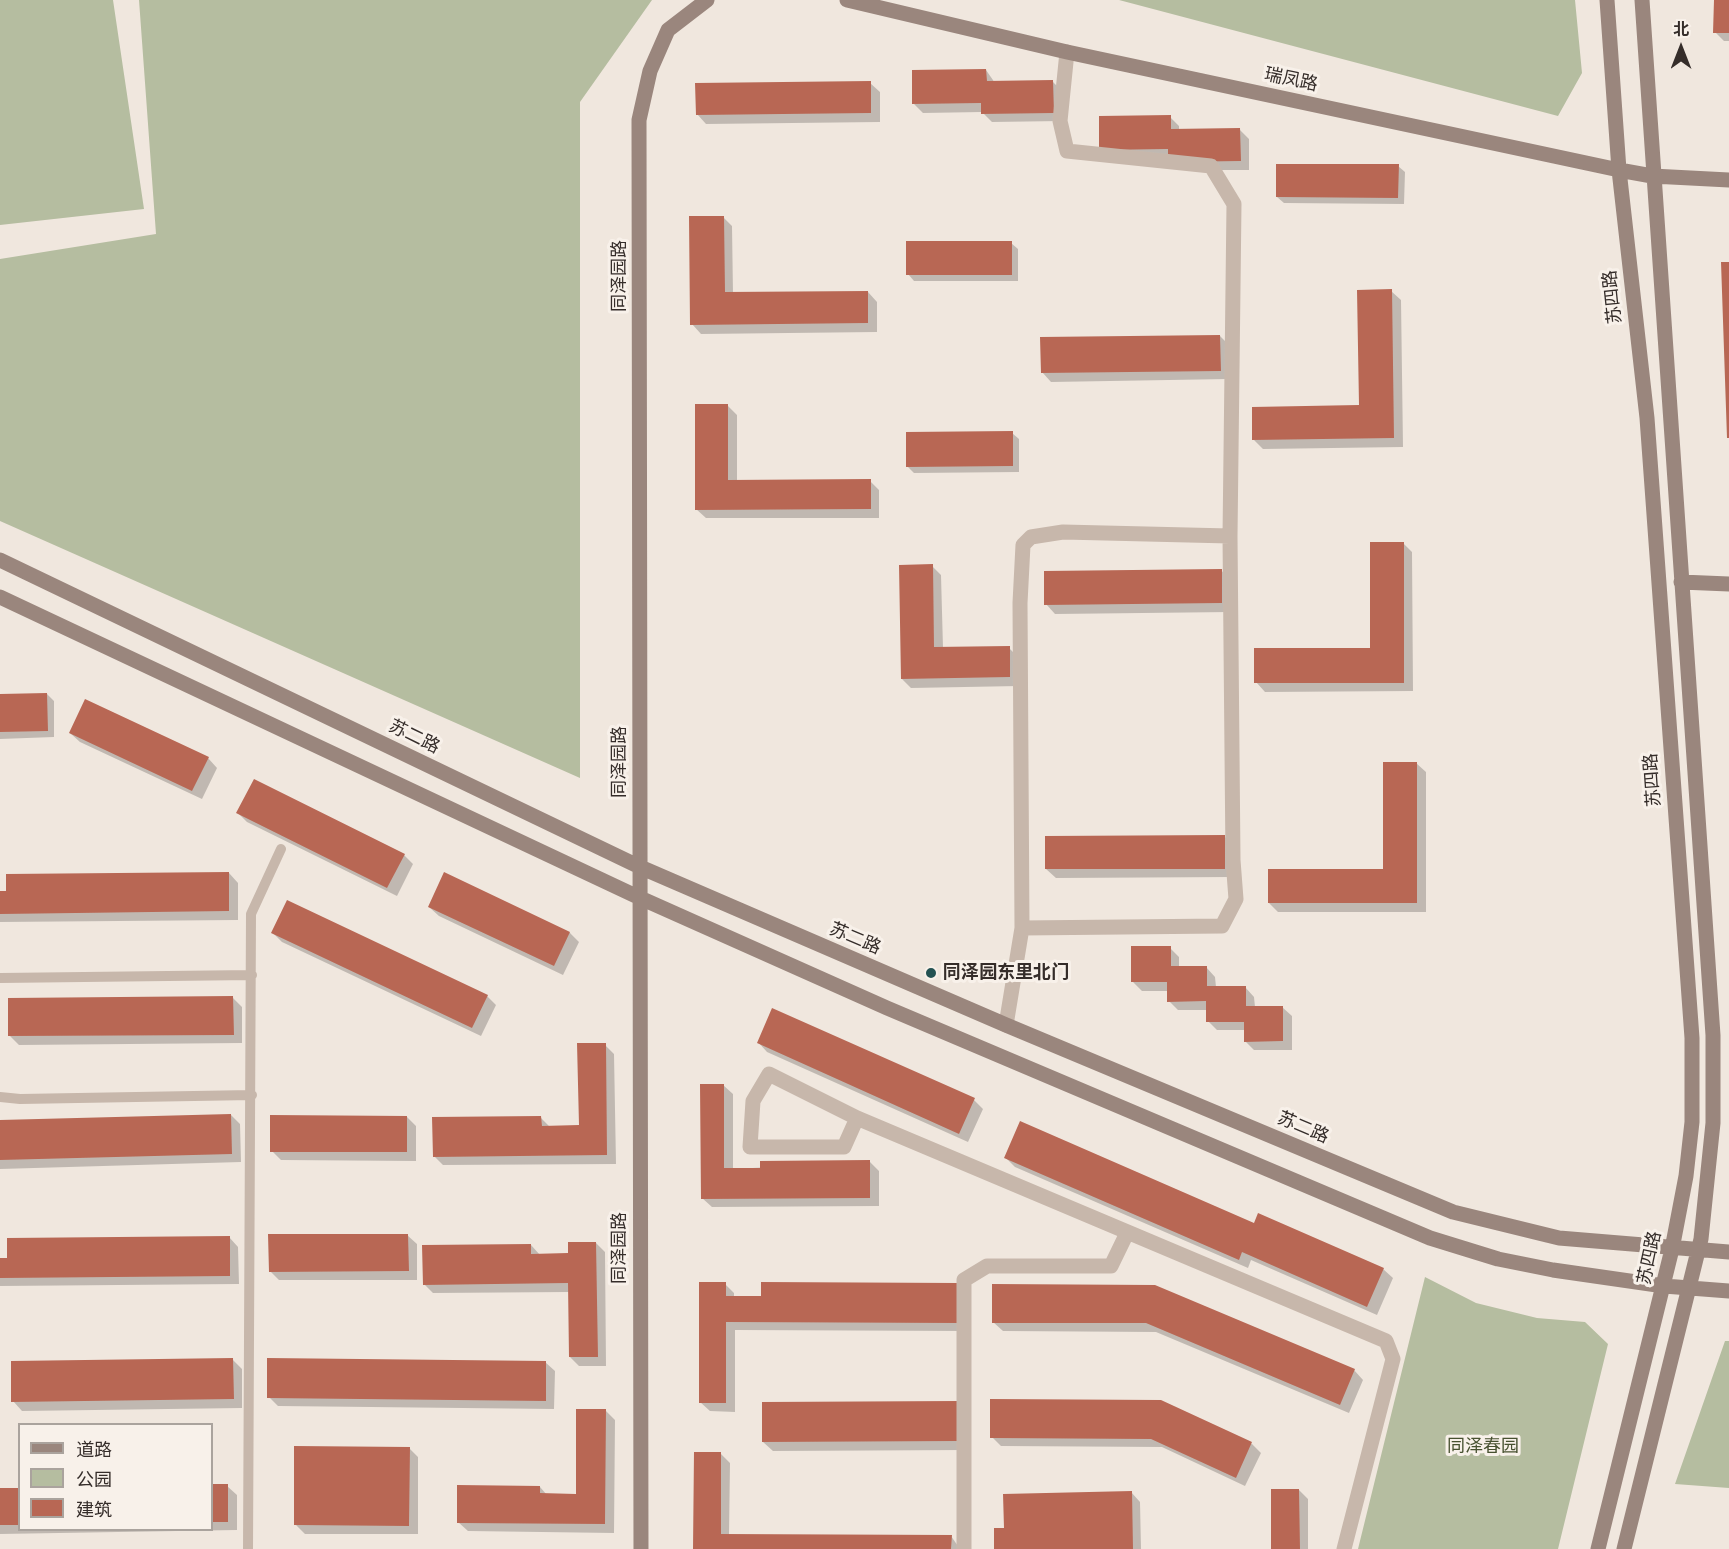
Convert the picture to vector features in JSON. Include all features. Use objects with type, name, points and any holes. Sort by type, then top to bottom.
[{"type":"street","name":"同泽园路","points":[[641,1549],[638,897],[640,867],[639,120],[650,71],[668,30],[707,0]]},
{"type":"street","name":"瑞凤路","points":[[847,0],[1067,51],[1619,170],[1652,176],[1729,180]]},
{"type":"street","name":"苏四路","points":[[1598,1549],[1664,1286],[1686,1176],[1692,1122],[1692,1038],[1647,418],[1619,170],[1607,0]]},
{"type":"street","points":[[1624,1549],[1698,1251],[1709,1179],[1712,1135],[1713,1035],[1652,176],[1642,0]]},
{"type":"street","points":[[1022,927],[1222,926],[1236,899],[1233,860],[1230,536],[1234,204],[1211,166],[1067,151],[1060,121],[1067,51]]},
{"type":"street","points":[[1006,1025],[1022,927],[1020,603],[1023,544],[1031,537],[1063,532],[1230,536]]},
{"type":"street","name":"苏二路","points":[[0,560],[640,867],[1006,1025],[1453,1212],[1559,1238],[1729,1252]]},
{"type":"street","points":[[1681,582],[1729,584]]},
{"type":"street","points":[[0,597],[638,897],[887,1008],[1430,1238],[1520,1264],[1688,1289],[1729,1290]]},
{"type":"street","points":[[857,1118],[844,1147],[750,1148],[753,1101],[769,1074],[857,1118],[1386,1341],[1392,1359],[1344,1549]]},
{"type":"street","points":[[964,1549],[964,1280],[987,1266],[1111,1266],[1127,1233]]},
{"type":"lane","points":[[248,1549],[252,1095],[251,914],[281,849]]},
{"type":"lane","points":[[0,978],[252,975]]},
{"type":"lane","points":[[0,1097],[20,1099],[252,1095]]},
{"type":"green space","points":[[0,0],[113,0],[144,209],[0,225]]},
{"type":"green space","points":[[139,0],[652,0],[580,102],[580,778],[0,521],[0,259],[156,234]]},
{"type":"green space","points":[[1119,0],[1575,0],[1582,73],[1558,116]]},
{"type":"green space","name":"同泽春园","points":[[1425,1277],[1476,1303],[1537,1318],[1585,1322],[1608,1344],[1558,1549],[1358,1549]]},
{"type":"green space","points":[[1725,1341],[1729,1341],[1729,1488],[1675,1484]]},
{"type":"building","points":[[1714,0],[1729,0],[1729,33],[1713,33]]},
{"type":"building","points":[[986,69],[987,81],[1053,80],[1054,113],[981,114],[981,103],[912,104],[912,70]]},
{"type":"building","points":[[871,81],[871,113],[696,115],[695,83]]},
{"type":"building","points":[[1171,115],[1171,129],[1240,128],[1241,161],[1168,162],[1168,149],[1099,150],[1099,116]]},
{"type":"building","points":[[1276,164],[1399,164],[1398,198],[1276,197]]},
{"type":"building","points":[[689,216],[724,216],[725,292],[868,291],[868,323],[690,325]]},
{"type":"building","points":[[906,241],[1012,241],[1012,275],[906,275]]},
{"type":"building","points":[[1721,262],[1729,262],[1729,438],[1727,438]]},
{"type":"building","points":[[1392,289],[1394,438],[1252,440],[1252,407],[1359,405],[1357,290]]},
{"type":"building","points":[[1220,335],[1221,371],[1041,373],[1040,337]]},
{"type":"building","points":[[695,404],[728,404],[728,480],[871,479],[871,509],[695,510]]},
{"type":"building","points":[[1013,431],[1013,466],[906,467],[906,432]]},
{"type":"building","points":[[1370,542],[1404,542],[1404,683],[1254,683],[1254,648],[1370,648]]},
{"type":"building","points":[[933,564],[934,647],[1010,646],[1010,677],[901,679],[899,565]]},
{"type":"building","points":[[1222,569],[1222,603],[1044,605],[1044,571]]},
{"type":"building","points":[[47,693],[48,731],[0,732],[0,694]]},
{"type":"building","points":[[85,699],[209,757],[192,791],[69,733]]},
{"type":"building","points":[[1383,762],[1417,762],[1417,903],[1268,903],[1268,869],[1383,869]]},
{"type":"building","points":[[254,779],[405,854],[387,888],[236,813]]},
{"type":"building","points":[[1225,835],[1225,869],[1045,869],[1045,836]]},
{"type":"building","points":[[229,872],[229,911],[0,914],[0,891],[6,891],[6,874]]},
{"type":"building","points":[[444,872],[570,932],[554,966],[428,907]]},
{"type":"building","points":[[287,900],[488,995],[472,1028],[271,933]]},
{"type":"building","points":[[1131,946],[1171,946],[1171,966],[1207,966],[1207,986],[1246,986],[1246,1006],[1283,1006],[1283,1041],[1244,1042],[1244,1022],[1206,1022],[1206,1001],[1167,1002],[1167,982],[1131,982]]},
{"type":"building","points":[[233,996],[234,1035],[8,1036],[8,998]]},
{"type":"building","points":[[772,1008],[975,1098],[959,1134],[757,1043]]},
{"type":"building","points":[[577,1043],[606,1043],[607,1155],[433,1157],[432,1117],[541,1116],[542,1126],[579,1125]]},
{"type":"building","points":[[700,1084],[724,1084],[724,1168],[760,1168],[760,1161],[870,1160],[870,1198],[701,1199]]},
{"type":"building","points":[[231,1114],[232,1154],[0,1160],[0,1120]]},
{"type":"building","points":[[270,1115],[407,1116],[407,1152],[270,1152]]},
{"type":"building","points":[[1020,1121],[1254,1223],[1258,1213],[1384,1268],[1367,1307],[1242,1252],[1239,1260],[1004,1158]]},
{"type":"building","points":[[268,1234],[408,1234],[409,1271],[269,1272]]},
{"type":"building","points":[[230,1236],[230,1276],[0,1278],[0,1258],[7,1258],[7,1238]]},
{"type":"building","points":[[568,1242],[596,1242],[598,1357],[569,1357],[568,1283],[423,1285],[422,1245],[531,1244],[531,1254],[568,1253]]},
{"type":"building","points":[[699,1282],[726,1282],[726,1296],[761,1296],[761,1282],[957,1283],[957,1323],[726,1322],[726,1403],[699,1403]]},
{"type":"building","points":[[992,1284],[1155,1285],[1355,1369],[1340,1405],[1146,1323],[992,1323]]},
{"type":"building","points":[[233,1358],[234,1399],[11,1402],[11,1361]]},
{"type":"building","points":[[267,1358],[546,1361],[546,1401],[267,1398]]},
{"type":"building","points":[[990,1399],[1161,1400],[1252,1442],[1236,1478],[1151,1439],[990,1438]]},
{"type":"building","points":[[959,1401],[959,1441],[762,1442],[762,1402]]},
{"type":"building","points":[[576,1409],[606,1409],[605,1524],[457,1523],[457,1485],[540,1486],[540,1493],[576,1494]]},
{"type":"building","points":[[294,1446],[410,1447],[409,1526],[294,1525]]},
{"type":"building","points":[[694,1452],[721,1452],[721,1534],[952,1535],[951,1549],[693,1549]]},
{"type":"building","points":[[213,1484],[228,1484],[228,1522],[213,1522]]},
{"type":"building","points":[[0,1488],[18,1488],[18,1525],[0,1525]]},
{"type":"building","points":[[1271,1489],[1299,1489],[1300,1549],[1271,1549]]},
{"type":"building","points":[[1132,1491],[1133,1549],[994,1549],[994,1528],[1004,1528],[1003,1494]]},
{"type":"place","name":"同泽园东里北门","points":[[931,973]]}]
